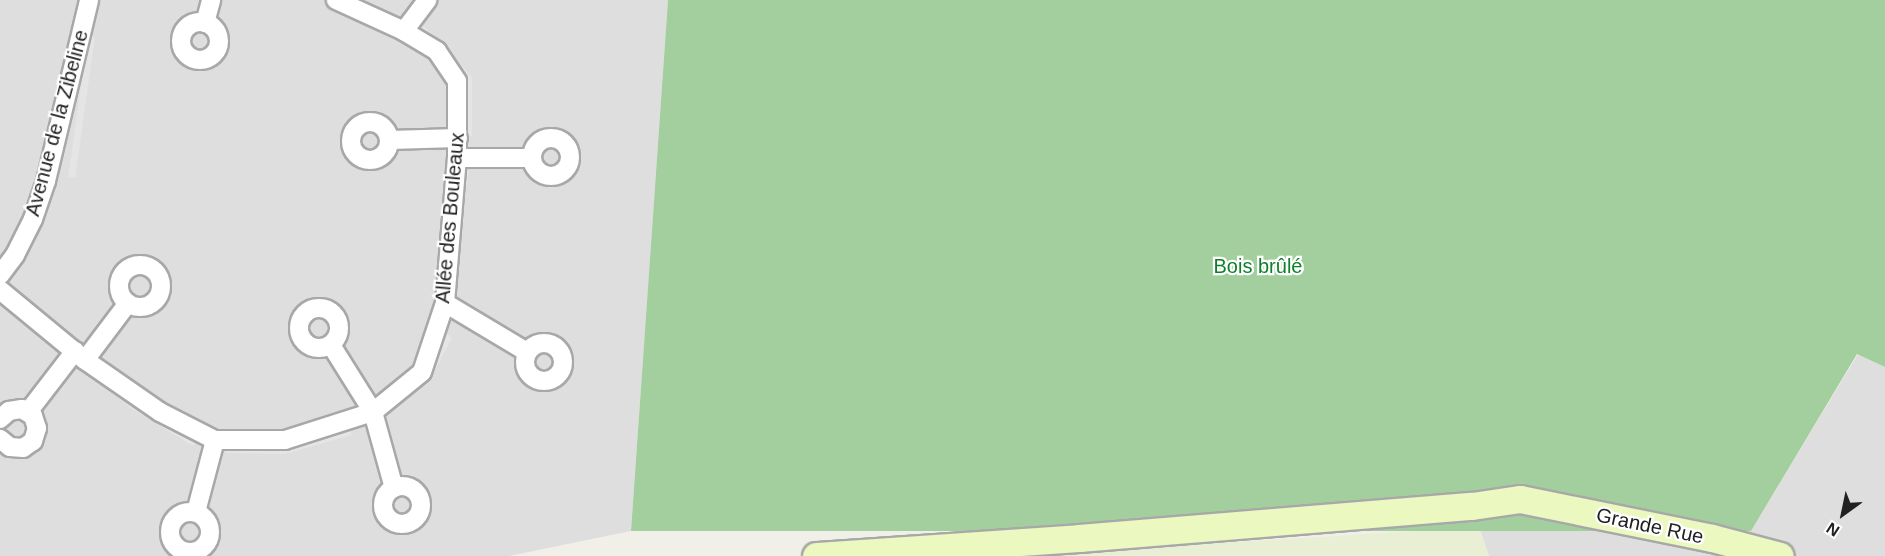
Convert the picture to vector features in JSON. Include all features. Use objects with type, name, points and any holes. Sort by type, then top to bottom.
[{"type":"main road","name":"Grande Rue","points":[[816,556],[1412,511],[1520,499],[1712,538],[1780,556]]},
{"type":"street","name":"Avenue de la Zibeline","points":[[0,274],[15,255],[33,219],[46,181],[89,0]]},
{"type":"street","points":[[205,23],[211,0]]},
{"type":"street","name":"Allée des Bouleaux","points":[[0,290],[80,355],[160,412],[215,440],[285,440],[373,412],[422,372],[446,303],[458,138],[457,81],[437,51],[404,30],[336,0]]},
{"type":"street","points":[[404,30],[427,0]]},
{"type":"street","points":[[389,140],[458,138]]},
{"type":"street","points":[[457,158],[532,158]]},
{"type":"street","points":[[28,412],[128,303]]},
{"type":"street","points":[[446,303],[527,352]]},
{"type":"street","points":[[331,345],[373,412],[394,488]]},
{"type":"street","points":[[0,419],[15,409],[28,412],[36,422],[33,441],[16,449],[4,444],[0,439]]},
{"type":"street","points":[[196,512],[215,440]]},
{"type":"shaded area","points":[[0,0],[668,0],[631,531],[509,556],[0,556]]},
{"type":"shaded area","points":[[424,26],[472,77],[472,136],[467,136],[466,80],[422,32]]},
{"type":"shaded area","points":[[88,36],[95,37],[75,178],[68,177]]},
{"type":"shaded area","points":[[462,170],[469,171],[453,287],[446,286]]},
{"type":"shaded area","points":[[15,310],[197,440],[193,446],[131,408],[11,314]]},
{"type":"shaded area","points":[[446,333],[452,338],[429,381],[397,407],[395,401],[422,380]]},
{"type":"shaded area","points":[[1858,354],[1885,367],[1885,556],[1489,556],[1479,527],[1751,531]]},
{"type":"shaded area","points":[[351,431],[352,435],[285,454],[226,453],[225,448],[283,448]]},
{"type":"green space","name":"Bois brûlé","points":[[668,0],[1885,0],[1885,367],[1857,354],[1751,531],[631,531]]},
{"type":"green space","points":[[1479,527],[1489,556],[1009,556]]}]
